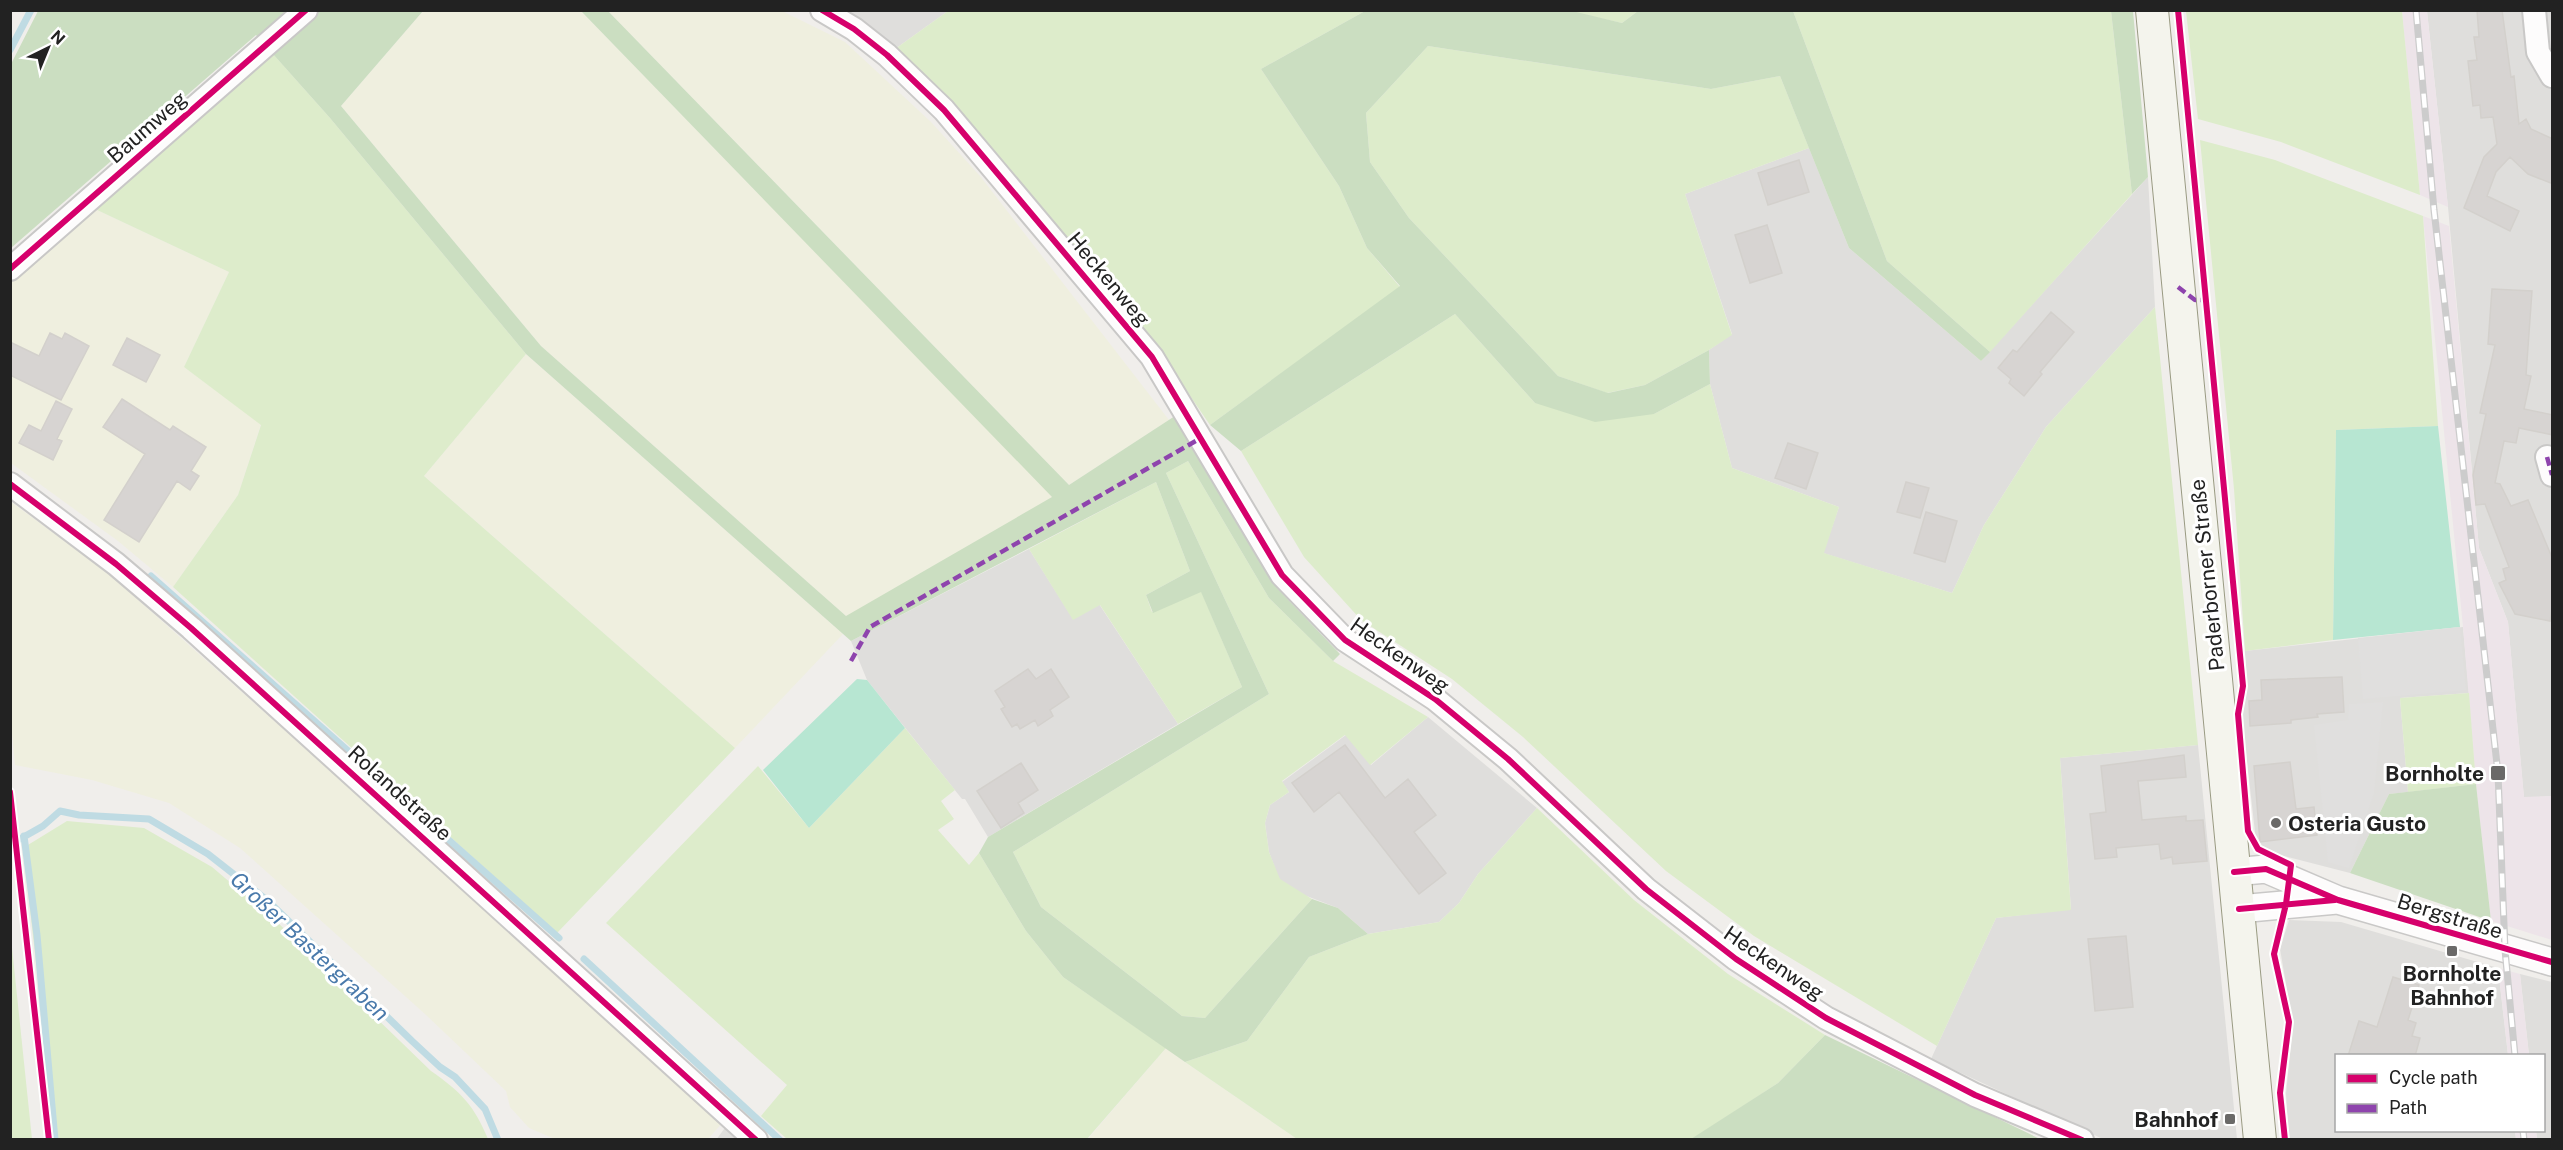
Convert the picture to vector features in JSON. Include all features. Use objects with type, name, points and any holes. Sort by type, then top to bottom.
[{"type":"main road","name":"Paderborner Straße","points":[[2152,10],[2260,1140]]},
{"type":"street","name":"Baumweg","points":[[10,268],[306,10]]},
{"type":"street","name":"Heckenweg","points":[[822,10],[854,29],[887,55],[944,110],[1152,357],[1282,575],[1345,640],[1435,699],[1508,759],[1646,889],[1736,959],[1826,1018],[1975,1095],[2082,1140]]},
{"type":"street","points":[[2534,10],[2538,52],[2553,76]]},
{"type":"street","name":"Rolandstraße","points":[[10,484],[116,564],[191,628],[556,956],[756,1140]]},
{"type":"street","name":"Bergstraße","points":[[2234,872],[2266,869],[2338,900],[2553,962]]},
{"type":"street","name":"Bergstraße","points":[[2239,909],[2338,900]]},
{"type":"shaded area","points":[[836,11],[948,11],[895,49]]},
{"type":"shaded area","points":[[2402,11],[2427,11],[2448,207],[2420,195]]},
{"type":"shaded area","points":[[2427,11],[2552,11],[2552,796],[2524,798],[2508,622],[2479,548],[2448,207]]},
{"type":"shaded area","points":[[1809,148],[1849,248],[1981,361],[2148,177],[2155,307],[2046,427],[1984,525],[1952,593],[1823,553],[1839,507],[1732,468],[1710,384],[1709,350],[1732,334],[1685,194]]},
{"type":"shaded area","points":[[2423,216],[2449,226],[2479,548],[2508,622],[2524,797],[2552,796],[2552,940],[2491,921]]},
{"type":"shaded area","points":[[1029,549],[1073,619],[1099,604],[1178,724],[988,837],[965,799],[962,799],[867,680],[851,641]]},
{"type":"shaded area","points":[[2460,627],[2466,690],[2363,699],[2358,638]]},
{"type":"shaded area","points":[[2463,627],[2469,693],[2400,698],[2408,792],[2389,794],[2350,873],[2268,852],[2256,841],[2242,717],[2247,685],[2245,651]]},
{"type":"shaded area","points":[[2383,702],[2374,793],[2349,868],[2328,862],[2314,725],[2348,720],[2349,704]]},
{"type":"shaded area","points":[[1428,717],[1537,808],[1478,874],[1459,903],[1439,922],[1368,934],[1338,908],[1304,895],[1279,879],[1269,852],[1265,823],[1270,805],[1289,792],[1282,782],[1346,735],[1371,765]]},
{"type":"shaded area","points":[[2198,745],[2237,1139],[2103,1139],[1931,1059],[1996,918],[2071,909],[2060,758]]},
{"type":"shaded area","points":[[2289,920],[2341,922],[2498,968],[2508,1054],[2335,1054],[2335,1132],[2515,1132],[2516,1139],[2289,1139],[2286,1094],[2293,1024],[2280,949]]},
{"type":"shaded area","points":[[2498,968],[2520,974],[2529,1054],[2508,1054]]},
{"type":"shaded area","points":[[2520,974],[2552,982],[2552,1139],[2537,1139],[2536,1132],[2545,1132],[2545,1054],[2529,1054]]},
{"type":"shaded area","points":[[727,1125],[743,1140],[716,1140]]},
{"type":"shaded area","points":[[2515,1132],[2536,1132],[2537,1139],[2516,1139]]},
{"type":"green space","points":[[1568,10],[1622,23],[1638,11],[1793,11],[1887,261],[1990,352],[1981,361],[1849,248],[1780,76],[1711,89],[1428,46],[1366,113],[1370,162],[1409,218],[1558,376],[1608,393],[1645,385],[1709,350],[1710,384],[1654,414],[1595,422],[1535,403],[1455,314],[1241,451],[1210,425],[1400,286],[1367,248],[1339,186],[1261,69],[1365,11]]},
{"type":"green space","points":[[38,11],[423,11],[341,106],[541,346],[846,616],[1052,497],[581,11],[608,11],[1069,485],[1178,414],[1278,589],[1340,654],[1333,661],[1269,598],[1188,461],[1166,473],[1269,694],[1013,852],[1041,907],[1182,1016],[1205,1018],[1312,899],[1338,908],[1368,934],[1309,957],[1247,1041],[1185,1062],[1063,977],[1026,931],[979,853],[988,837],[1242,687],[1201,592],[1153,613],[1146,595],[1190,571],[1156,482],[851,641],[526,354],[330,118],[256,35],[11,248],[11,64]]},
{"type":"green space","points":[[423,11],[581,11],[1053,497],[847,617],[541,346],[341,106]]},
{"type":"green space","points":[[608,11],[782,11],[845,42],[931,122],[980,176],[1169,420],[1069,485]]},
{"type":"green space","points":[[948,11],[1365,11],[1261,69],[1339,186],[1367,248],[1400,287],[1210,425],[1160,352],[895,49]]},
{"type":"green space","points":[[1568,11],[1638,11],[1622,23]]},
{"type":"green space","points":[[1793,11],[2111,11],[2132,194],[1990,352],[1887,261]]},
{"type":"green space","points":[[2111,11],[2133,11],[2148,177],[2132,194]]},
{"type":"green space","points":[[2186,11],[2402,11],[2420,195],[2281,142],[2198,119]]},
{"type":"green space","points":[[1428,46],[1711,89],[1780,76],[1809,148],[1685,194],[1732,335],[1645,385],[1607,393],[1558,376],[1409,218],[1370,162],[1366,113]]},
{"type":"green space","points":[[273,54],[330,118],[526,354],[424,476],[735,748],[557,933],[173,587],[238,495],[261,425],[184,367],[229,272],[95,209]]},
{"type":"green space","points":[[2200,140],[2275,160],[2423,216],[2438,426],[2336,430],[2333,640],[2245,651],[2234,489]]},
{"type":"green space","points":[[95,209],[229,272],[184,367],[261,424],[238,495],[173,587],[118,541],[11,463],[11,280]]},
{"type":"green space","points":[[2155,307],[2198,745],[2060,758],[2071,910],[1996,918],[1937,1046],[1754,936],[1666,871],[1523,737],[1452,679],[1361,620],[1304,557],[1241,451],[1455,314],[1535,403],[1654,414],[1710,384],[1732,468],[1839,507],[1824,553],[1952,593],[1984,525],[2046,427]]},
{"type":"green space","points":[[526,354],[843,634],[735,748],[424,476]]},
{"type":"green space","points":[[2438,426],[2460,627],[2333,640],[2336,430]]},
{"type":"green space","points":[[1188,461],[1269,598],[1333,661],[1428,717],[1370,765],[1345,735],[1282,781],[1289,792],[1270,805],[1265,823],[1269,852],[1280,879],[1312,899],[1205,1018],[1182,1016],[1041,907],[1013,852],[1269,694],[1166,473]]},
{"type":"green space","points":[[1156,482],[1190,571],[1146,595],[1152,612],[1201,591],[1242,687],[1178,724],[1100,605],[1073,620],[1029,549]]},
{"type":"green space","points":[[10,501],[109,574],[724,1121],[708,1139],[555,1139],[529,1128],[510,1107],[506,1091],[425,1014],[240,848],[169,803],[92,780],[15,765],[10,712]]},
{"type":"green space","points":[[857,679],[867,680],[905,728],[809,828],[763,770]]},
{"type":"green space","points":[[2469,693],[2476,784],[2408,792],[2400,698]]},
{"type":"green space","points":[[905,728],[955,790],[941,801],[954,819],[938,830],[969,865],[979,853],[1026,931],[1063,977],[1166,1048],[1087,1139],[787,1139],[761,1116],[787,1085],[606,923],[758,766],[809,828]]},
{"type":"green space","points":[[2476,784],[2491,921],[2350,873],[2389,794]]},
{"type":"green space","points":[[1537,808],[1634,900],[1728,974],[1825,1035],[1778,1083],[1691,1140],[1297,1139],[1185,1062],[1247,1041],[1309,957],[1368,934],[1439,922],[1459,903],[1478,874]]},
{"type":"green space","points":[[67,821],[144,828],[212,867],[276,921],[431,1071],[459,1093],[472,1108],[488,1139],[56,1139],[23,848]]},
{"type":"green space","points":[[11,938],[32,1139],[11,1139]]},
{"type":"green space","points":[[1825,1035],[2040,1139],[1691,1139],[1778,1083]]},
{"type":"green space","points":[[1166,1048],[1185,1062],[1297,1139],[1087,1140]]},
{"type":"building","points":[[2477,10],[2502,10],[2511,77],[2514,76],[2519,124],[2526,119],[2531,129],[2553,139],[2553,184],[2528,174],[2510,157],[2496,172],[2487,196],[2519,211],[2510,231],[2464,208],[2484,157],[2497,144],[2493,117],[2481,118],[2480,105],[2473,106],[2468,61],[2477,60],[2474,37],[2479,37]]},
{"type":"building","points":[[1799,160],[1809,192],[1768,205],[1758,173]]},
{"type":"building","points":[[1767,225],[1782,273],[1750,283],[1735,235]]},
{"type":"building","points":[[2492,289],[2532,291],[2526,375],[2531,376],[2524,409],[2553,415],[2553,435],[2519,428],[2516,443],[2504,441],[2495,483],[2500,484],[2511,506],[2528,500],[2553,560],[2553,606],[2550,621],[2515,614],[2499,583],[2506,580],[2503,569],[2509,567],[2485,504],[2476,505],[2473,475],[2486,414],[2480,413],[2495,345],[2488,344]]},
{"type":"building","points":[[2051,312],[2074,332],[2040,372],[2042,374],[2024,396],[2009,383],[2011,379],[1998,368],[2013,350],[2017,352]]},
{"type":"building","points":[[50,333],[62,339],[65,333],[89,346],[61,400],[10,375],[10,342],[39,356]]},
{"type":"building","points":[[127,338],[160,355],[146,382],[113,365]]},
{"type":"building","points":[[122,399],[170,430],[173,426],[206,447],[191,471],[199,476],[190,490],[177,481],[139,542],[104,520],[145,454],[103,427]]},
{"type":"building","points":[[56,401],[72,409],[57,439],[62,441],[53,460],[19,443],[29,425],[41,431]]},
{"type":"building","points":[[1788,443],[1818,453],[1806,489],[1775,478]]},
{"type":"building","points":[[1906,482],[1929,488],[1920,518],[1897,512]]},
{"type":"building","points":[[1926,512],[1957,521],[1945,562],[1914,553]]},
{"type":"building","points":[[1028,669],[1036,679],[1051,669],[1069,697],[1050,710],[1053,716],[1038,726],[1035,720],[1020,729],[1017,724],[1012,727],[1001,709],[1005,707],[995,691]]},
{"type":"building","points":[[2342,677],[2344,712],[2317,714],[2318,717],[2291,720],[2291,723],[2250,726],[2249,701],[2262,700],[2261,680]]},
{"type":"building","points":[[1345,745],[1385,798],[1408,779],[1436,815],[1414,832],[1446,873],[1419,894],[1339,792],[1314,812],[1292,783]]},
{"type":"building","points":[[2184,755],[2186,777],[2138,781],[2142,820],[2186,816],[2186,821],[2203,820],[2207,861],[2173,864],[2172,857],[2161,859],[2159,844],[2116,848],[2117,857],[2095,859],[2090,814],[2106,812],[2101,766]]},
{"type":"building","points":[[2290,762],[2296,809],[2314,807],[2317,835],[2260,842],[2254,766]]},
{"type":"building","points":[[1021,763],[1038,790],[1018,803],[1024,813],[1001,828],[977,791]]},
{"type":"building","points":[[2126,936],[2133,1007],[2095,1011],[2088,939]]},
{"type":"building","points":[[2393,977],[2419,985],[2408,1020],[2416,1023],[2412,1036],[2420,1038],[2416,1054],[2349,1054],[2359,1021],[2377,1027]]},
{"type":"waterway","points":[[10,50],[31,10]]},
{"type":"waterway","points":[[151,576],[559,938]]},
{"type":"waterway","name":"Großer Bastergraben","points":[[20,839],[43,826],[60,811],[79,815],[149,819],[208,854],[268,901],[412,1041],[440,1067],[455,1077],[485,1109],[498,1140]]},
{"type":"waterway","points":[[24,836],[37,935],[55,1140]]},
{"type":"waterway","points":[[584,959],[780,1140]]},
{"type":"railway","points":[[2416,10],[2434,210],[2498,773],[2505,950],[2515,1054]]},
{"type":"railway","points":[[2523,1132],[2524,1140]]},
{"type":"marked path","points":[[2178,287],[2195,300],[2206,300]]},
{"type":"marked path","points":[[851,661],[870,627],[1201,438]]},
{"type":"marked path","points":[[2547,457],[2552,475]]},
{"type":"cycle path","points":[[10,269],[306,10]]},
{"type":"cycle path","points":[[822,10],[854,29],[887,55],[944,110],[1152,357],[1282,575],[1345,640],[1435,699],[1508,759],[1646,889],[1736,959],[1826,1018],[1975,1095],[2082,1140]]},
{"type":"cycle path","points":[[2178,10],[2243,686],[2238,714],[2248,831],[2258,849],[2291,865],[2286,904],[2274,954],[2289,1022],[2280,1093],[2285,1140]]},
{"type":"cycle path","points":[[10,484],[116,564],[191,628],[756,1140]]},
{"type":"cycle path","points":[[10,792],[49,1140]]},
{"type":"cycle path","points":[[2234,872],[2266,869],[2338,900],[2552,962]]},
{"type":"cycle path","points":[[2239,909],[2335,900]]},
{"type":"place","name":"Bornholte","points":[[2498,773]]},
{"type":"place","name":"Osteria Gusto","points":[[2276,823]]},
{"type":"place","name":"Bornholte Bahnhof","points":[[2452,951]]},
{"type":"place","name":"Bahnhof","points":[[2230,1119]]}]
